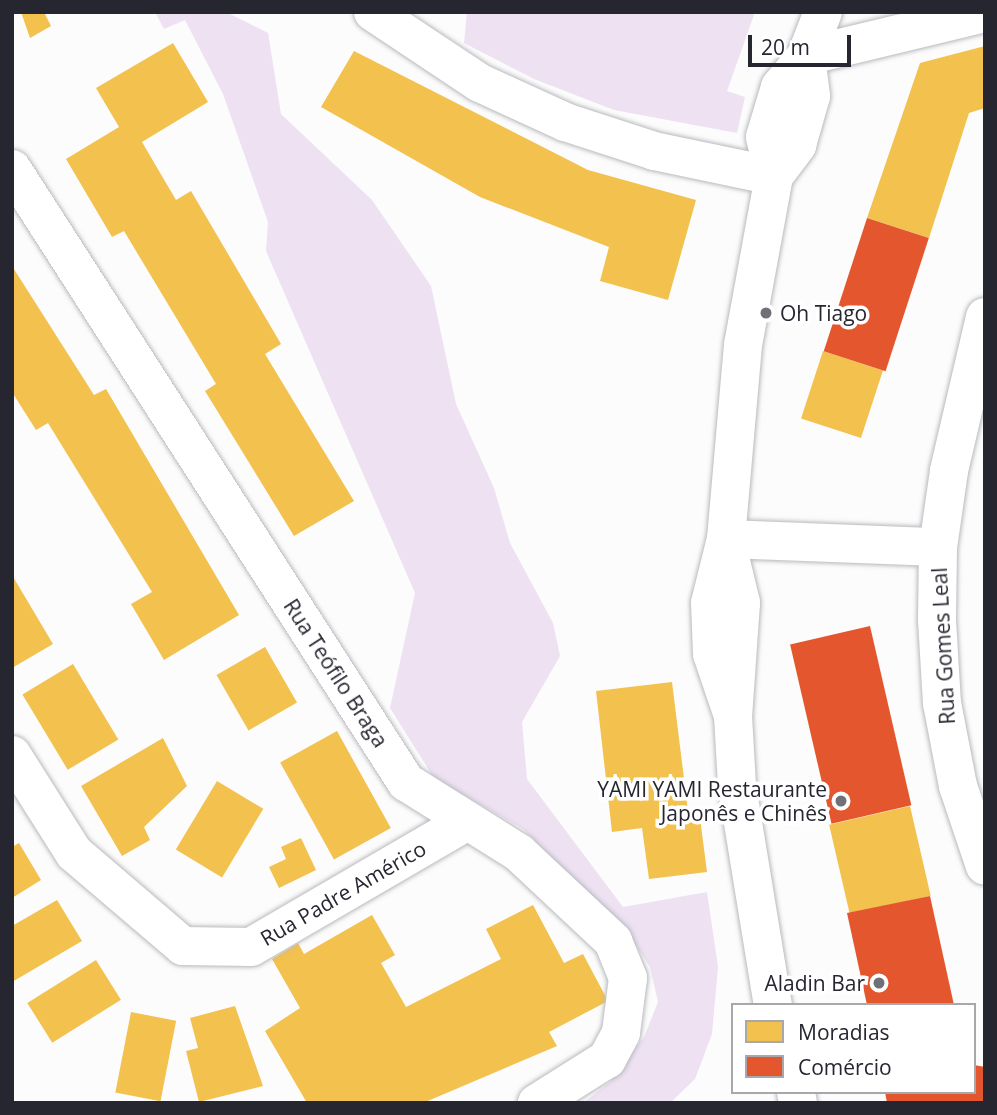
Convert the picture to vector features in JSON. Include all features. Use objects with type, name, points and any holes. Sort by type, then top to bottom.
[{"type":"street","points":[[373,12],[480,83],[565,122],[654,151],[774,176]]},
{"type":"street","points":[[774,1003],[751,890],[733,716],[710,630],[710,603],[726,539],[743,345],[774,176],[797,145],[811,96],[806,56],[823,12]]},
{"type":"street","points":[[806,56],[894,25],[985,13]]},
{"type":"street","name":"Rua Teófilo Braga","points":[[12,169],[406,782],[464,823],[519,853],[567,894],[613,941],[628,978],[621,1033],[607,1059],[537,1103]]},
{"type":"street","name":"Rua Gomes Leal","points":[[985,317],[938,547],[942,703],[958,786],[985,866]]},
{"type":"street","points":[[726,539],[938,547]]},
{"type":"street","name":"Rua Padre Américo","points":[[12,755],[74,853],[183,946],[251,947],[464,823]]},
{"type":"shaded area","points":[[155,12],[226,12],[268,33],[281,114],[372,200],[431,286],[456,404],[494,488],[510,543],[553,623],[560,656],[522,722],[527,779],[623,907],[707,892],[718,967],[712,1034],[695,1079],[670,1103],[583,1103],[610,1082],[644,1037],[658,1002],[650,967],[628,934],[523,829],[434,778],[390,708],[415,593],[266,251],[268,222],[223,94],[185,20],[164,29]]},
{"type":"shaded area","points":[[467,12],[755,12],[727,91],[745,97],[737,133],[614,110],[534,79],[464,43]]},
{"type":"building: Moradias","points":[[21,12],[44,12],[51,26],[30,38]]},
{"type":"building: Moradias","points":[[173,43],[208,102],[142,142],[176,200],[191,191],[281,344],[265,354],[354,501],[294,536],[205,391],[216,384],[124,231],[112,237],[66,159],[119,127],[96,88]]},
{"type":"building: Moradias","points":[[985,46],[985,108],[969,113],[929,238],[867,218],[920,63]]},
{"type":"building: Moradias","points":[[354,51],[588,170],[696,200],[668,300],[600,281],[609,247],[480,197],[321,107]]},
{"type":"building: Moradias","points":[[12,266],[94,395],[106,389],[239,615],[164,660],[131,604],[152,592],[48,423],[36,430],[12,392]]},
{"type":"building: Moradias","points":[[823,351],[883,370],[861,438],[801,419]]},
{"type":"building: Moradias","points":[[12,575],[53,644],[12,668]]},
{"type":"building: Moradias","points":[[265,647],[297,702],[249,730],[217,675]]},
{"type":"building: Moradias","points":[[73,664],[118,739],[68,770],[22,694]]},
{"type":"building: Moradias","points":[[672,682],[689,819],[700,818],[707,872],[649,879],[642,828],[612,832],[596,691]]},
{"type":"building: Moradias","points":[[337,731],[391,828],[334,860],[280,763]]},
{"type":"building: Moradias","points":[[163,738],[187,786],[144,827],[150,840],[122,856],[81,786]]},
{"type":"building: Moradias","points":[[217,781],[263,809],[222,877],[176,850]]},
{"type":"building: Moradias","points":[[910,806],[931,896],[850,914],[829,825]]},
{"type":"building: Moradias","points":[[301,838],[316,870],[279,888],[269,867],[286,859],[281,847]]},
{"type":"building: Moradias","points":[[19,843],[41,880],[12,898],[12,847]]},
{"type":"building: Moradias","points":[[57,900],[82,941],[12,982],[12,926]]},
{"type":"building: Moradias","points":[[533,905],[564,963],[583,954],[608,1001],[549,1032],[557,1046],[423,1103],[307,1103],[265,1031],[300,1008],[272,959],[298,943],[304,954],[372,915],[395,955],[381,963],[406,1007],[501,959],[486,929]]},
{"type":"building: Moradias","points":[[96,960],[121,1000],[52,1043],[27,1003]]},
{"type":"building: Moradias","points":[[235,1006],[263,1086],[199,1102],[186,1051],[198,1048],[190,1018]]},
{"type":"building: Moradias","points":[[131,1012],[176,1021],[161,1101],[115,1092]]},
{"type":"building: Comércio","points":[[867,218],[929,238],[886,371],[824,351]]},
{"type":"building: Comércio","points":[[870,626],[911,805],[831,824],[790,644]]},
{"type":"building: Comércio","points":[[930,896],[954,1003],[867,1003],[847,913]]},
{"type":"building: Comércio","points":[[976,1065],[985,1067],[985,1103],[887,1103],[885,1094],[976,1094]]},
{"type":"place","name":"Oh Tiago","points":[[766,313]]},
{"type":"place","name":"YAMI YAMI Restaurante Japonês e Chinês","points":[[841,801]]},
{"type":"place","name":"Aladin Bar","points":[[879,983]]}]
